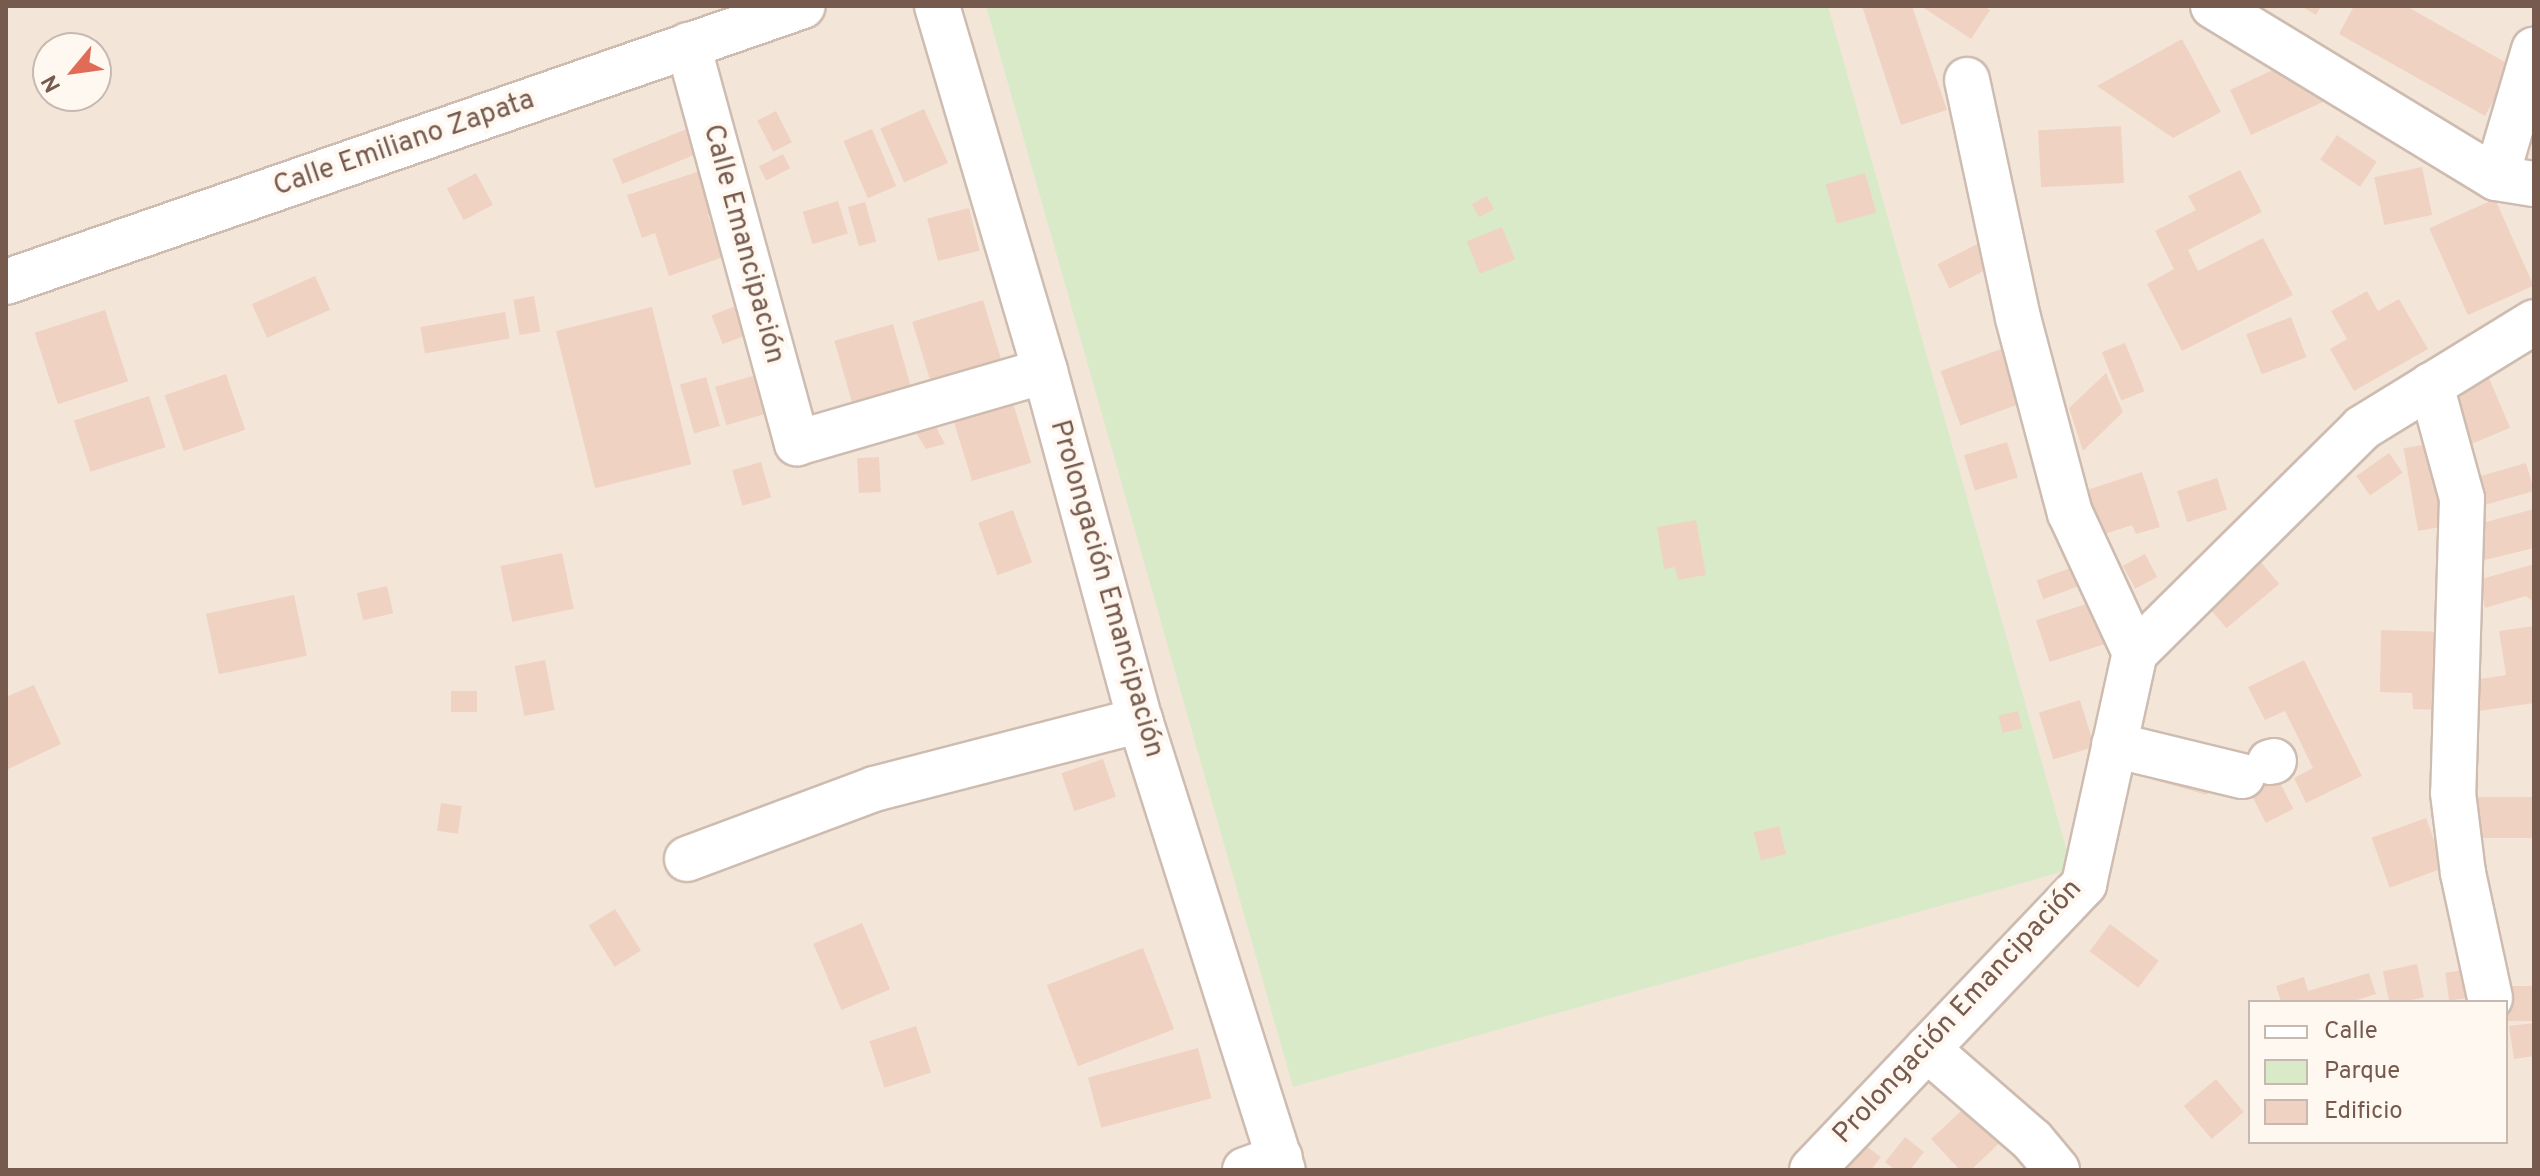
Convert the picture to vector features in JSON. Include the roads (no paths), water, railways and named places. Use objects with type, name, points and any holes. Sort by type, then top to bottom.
[{"type":"street","name":"Calle Emiliano Zapata","points":[[6,282],[803,6]]},
{"type":"street","name":"Prolongación Emancipación","points":[[937,6],[1045,371],[1140,720],[1270,1166]]},
{"type":"street","points":[[2213,6],[2515,181],[2534,50]]},
{"type":"street","name":"Calle Emancipación","points":[[688,45],[797,443],[1045,371]]},
{"type":"street","points":[[1967,80],[2018,318],[2070,513],[2135,653],[2362,428],[2534,322]]},
{"type":"street","points":[[2431,385],[2462,498],[2453,793],[2463,873],[2490,998]]},
{"type":"street","name":"Prolongación Emancipación","points":[[1812,1170],[2084,884],[2135,653]]},
{"type":"street","points":[[687,859],[874,789],[1140,720]]},
{"type":"street","points":[[2114,745],[2262,766]]},
{"type":"street","points":[[1927,1049],[2032,1140],[2057,1170]]}]
